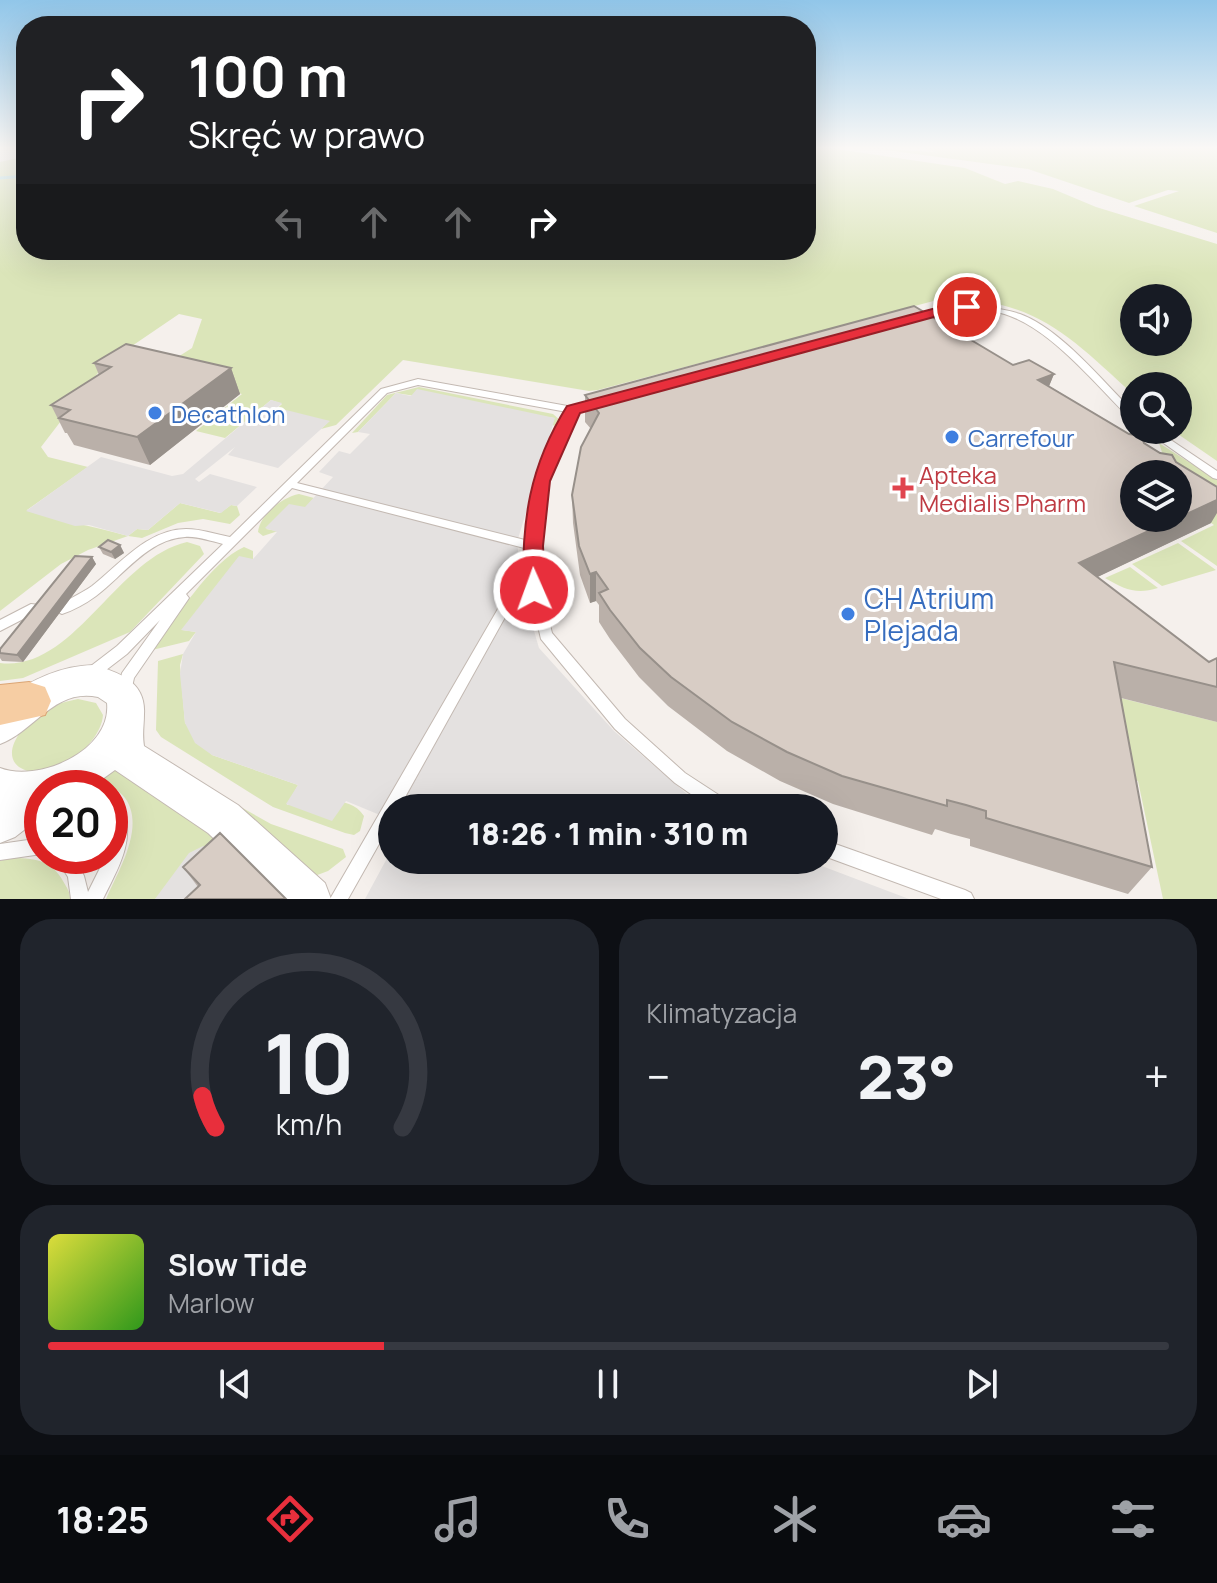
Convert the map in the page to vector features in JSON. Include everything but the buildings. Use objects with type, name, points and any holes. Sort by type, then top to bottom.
[{"type":"street","points":[[10,711],[54,688],[80,681],[107,683],[123,713],[127,756],[223,819],[309,899]]},
{"type":"street","points":[[82,770],[101,757],[123,713]]},
{"type":"street","points":[[0,787],[10,791],[24,790]]},
{"type":"street","points":[[0,823],[24,808]]},
{"type":"lane","points":[[900,321],[967,307],[1018,316],[1056,337],[1120,403]]},
{"type":"lane","points":[[80,681],[122,650],[384,391],[418,382],[573,410],[603,402]]},
{"type":"lane","points":[[573,410],[540,481],[533,546],[534,590],[546,635],[620,724],[680,778],[704,794]]},
{"type":"lane","points":[[1170,444],[1217,476]]},
{"type":"lane","points":[[288,484],[533,546]]},
{"type":"lane","points":[[62,609],[81,603],[139,553],[171,536],[185,533],[231,541]]},
{"type":"lane","points":[[123,713],[127,677],[206,568]]},
{"type":"lane","points":[[339,899],[510,598],[534,590]]},
{"type":"lane","points":[[0,626],[31,609],[43,609]]},
{"type":"lane","points":[[0,852],[24,849]]},
{"type":"lane","points":[[838,853],[965,899]]},
{"type":"lane","points":[[76,874],[80,899]]},
{"type":"lane","points":[[94,899],[104,874]]},
{"type":"green space","points":[[0,190],[16,190],[16,260],[816,260],[816,190],[1055,190],[1096,207],[1217,244],[1217,461],[1192,444],[1192,372],[1120,372],[1120,382],[1049,324],[1002,305],[974,300],[941,299],[589,391],[403,360],[336,425],[321,429],[329,421],[273,417],[271,414],[282,404],[271,400],[225,438],[196,431],[242,394],[151,374],[192,348],[202,319],[179,314],[104,365],[41,447],[48,457],[88,467],[27,510],[128,536],[88,550],[61,564],[0,611]]},
{"type":"green space","points":[[1090,190],[1217,190],[1217,233],[1134,206],[1179,191],[1168,190],[1129,203]]},
{"type":"green space","points":[[419,387],[553,414],[561,421],[556,426],[552,425],[554,418],[396,393],[358,432],[352,433],[387,395]]},
{"type":"green space","points":[[1159,444],[1186,460],[1164,460]]},
{"type":"green space","points":[[1192,464],[1217,480],[1217,566],[1181,541],[1214,525],[1192,510]]},
{"type":"green space","points":[[299,494],[314,498],[305,508],[266,529],[278,531],[263,536],[258,532],[263,519],[273,507]]},
{"type":"green space","points":[[180,503],[220,513],[231,505],[237,506],[240,515],[230,524],[203,519],[178,523],[142,538],[128,536],[137,529],[148,530]]},
{"type":"green space","points":[[187,542],[200,546],[204,554],[130,632],[23,678],[0,681],[0,663],[26,661],[50,650],[73,633],[138,569],[162,552]]},
{"type":"green space","points":[[1178,543],[1216,570],[1162,586],[1132,564]]},
{"type":"green space","points":[[244,547],[253,551],[253,559],[182,630],[196,632],[189,641],[152,650],[206,578],[231,554]]},
{"type":"green space","points":[[1130,567],[1158,588],[1130,590],[1105,578]]},
{"type":"green space","points":[[183,654],[180,665],[185,723],[212,755],[298,785],[287,805],[329,801],[349,804],[364,816],[360,831],[354,835],[345,833],[273,807],[161,737],[156,730],[158,661]]},
{"type":"green space","points":[[1096,692],[1217,722],[1217,899],[1163,899],[1138,781],[1109,773]]},
{"type":"green space","points":[[78,699],[96,703],[103,715],[93,739],[58,768],[26,770],[19,767],[12,754],[16,739],[37,715]]},
{"type":"green space","points":[[128,779],[215,837],[233,855],[155,899],[106,899],[117,874],[128,874],[133,822],[128,804]]},
{"type":"green space","points":[[214,792],[271,824],[343,849],[346,857],[328,871],[312,877]]},
{"type":"green space","points":[[24,859],[24,874],[58,874],[70,899],[0,899],[0,861]]},
{"type":"shaded area","points":[[417,389],[555,418],[517,542],[523,593],[539,648],[614,731],[687,794],[378,794],[378,814],[346,801],[332,821],[286,804],[298,785],[212,755],[195,743],[185,723],[180,674],[183,654],[196,632],[181,630],[239,556],[253,559],[277,532],[265,528],[289,504],[305,507],[333,477],[319,472],[339,451],[350,454],[370,434],[358,432],[396,393],[411,396]]},
{"type":"shaded area","points":[[271,400],[282,403],[271,414],[273,416],[282,409],[330,421],[278,468],[228,455],[235,447],[195,479],[199,482],[210,474],[257,487],[237,506],[231,505],[221,513],[180,503],[148,530],[137,529],[128,536],[89,525],[75,526],[26,511],[101,457],[172,476],[183,474]]},
{"type":"shaded area","points":[[203,846],[216,852],[209,899],[155,899],[189,853]]},
{"type":"shaded area","points":[[838,872],[909,899],[365,899],[378,874]]},
{"type":"place","name":"Decathlon","points":[[155,413]]},
{"type":"place","name":"Carrefour","points":[[952,437]]},
{"type":"place","name":"Apteka Medialis Pharm","points":[[903,488]]},
{"type":"place","name":"CH Atrium Plejada","points":[[848,614]]},
{"type":"route","points":[[534,590],[533,546],[540,481],[573,410],[945,310],[967,307]]}]
